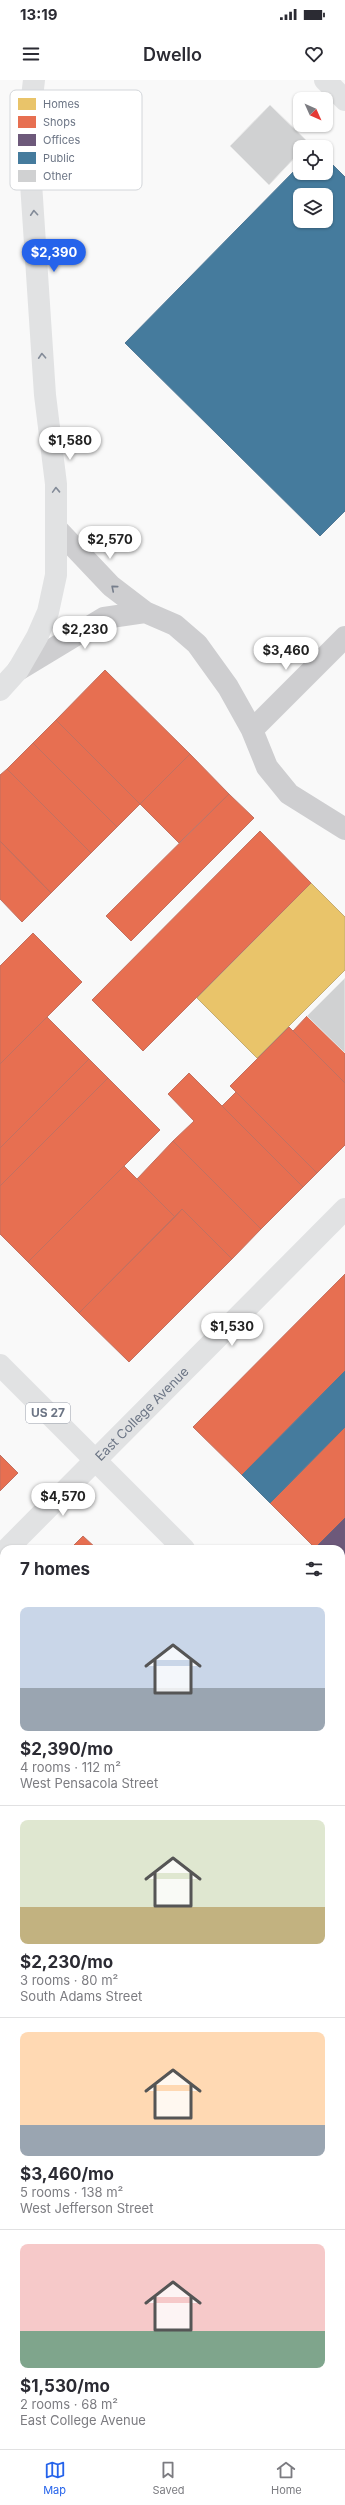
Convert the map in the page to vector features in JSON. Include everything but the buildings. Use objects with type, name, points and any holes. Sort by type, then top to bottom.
[{"type":"main road","points":[[33,90],[34,80]]},
{"type":"main road","points":[[325,80],[345,100]]},
{"type":"main road","points":[[0,690],[18,670],[37,636],[48,612],[56,575],[56,484],[45,395],[31,190]]},
{"type":"main road","name":"East College Avenue","points":[[11,1545],[345,1209]]},
{"type":"main road","name":"US 27","points":[[0,1365],[180,1545]]},
{"type":"street","points":[[57,529],[111,586],[145,612],[175,625],[197,644],[228,687],[252,730],[267,767],[289,794],[345,830]]},
{"type":"street","points":[[18,670],[104,618],[145,612]]},
{"type":"street","points":[[252,730],[345,637]]}]
